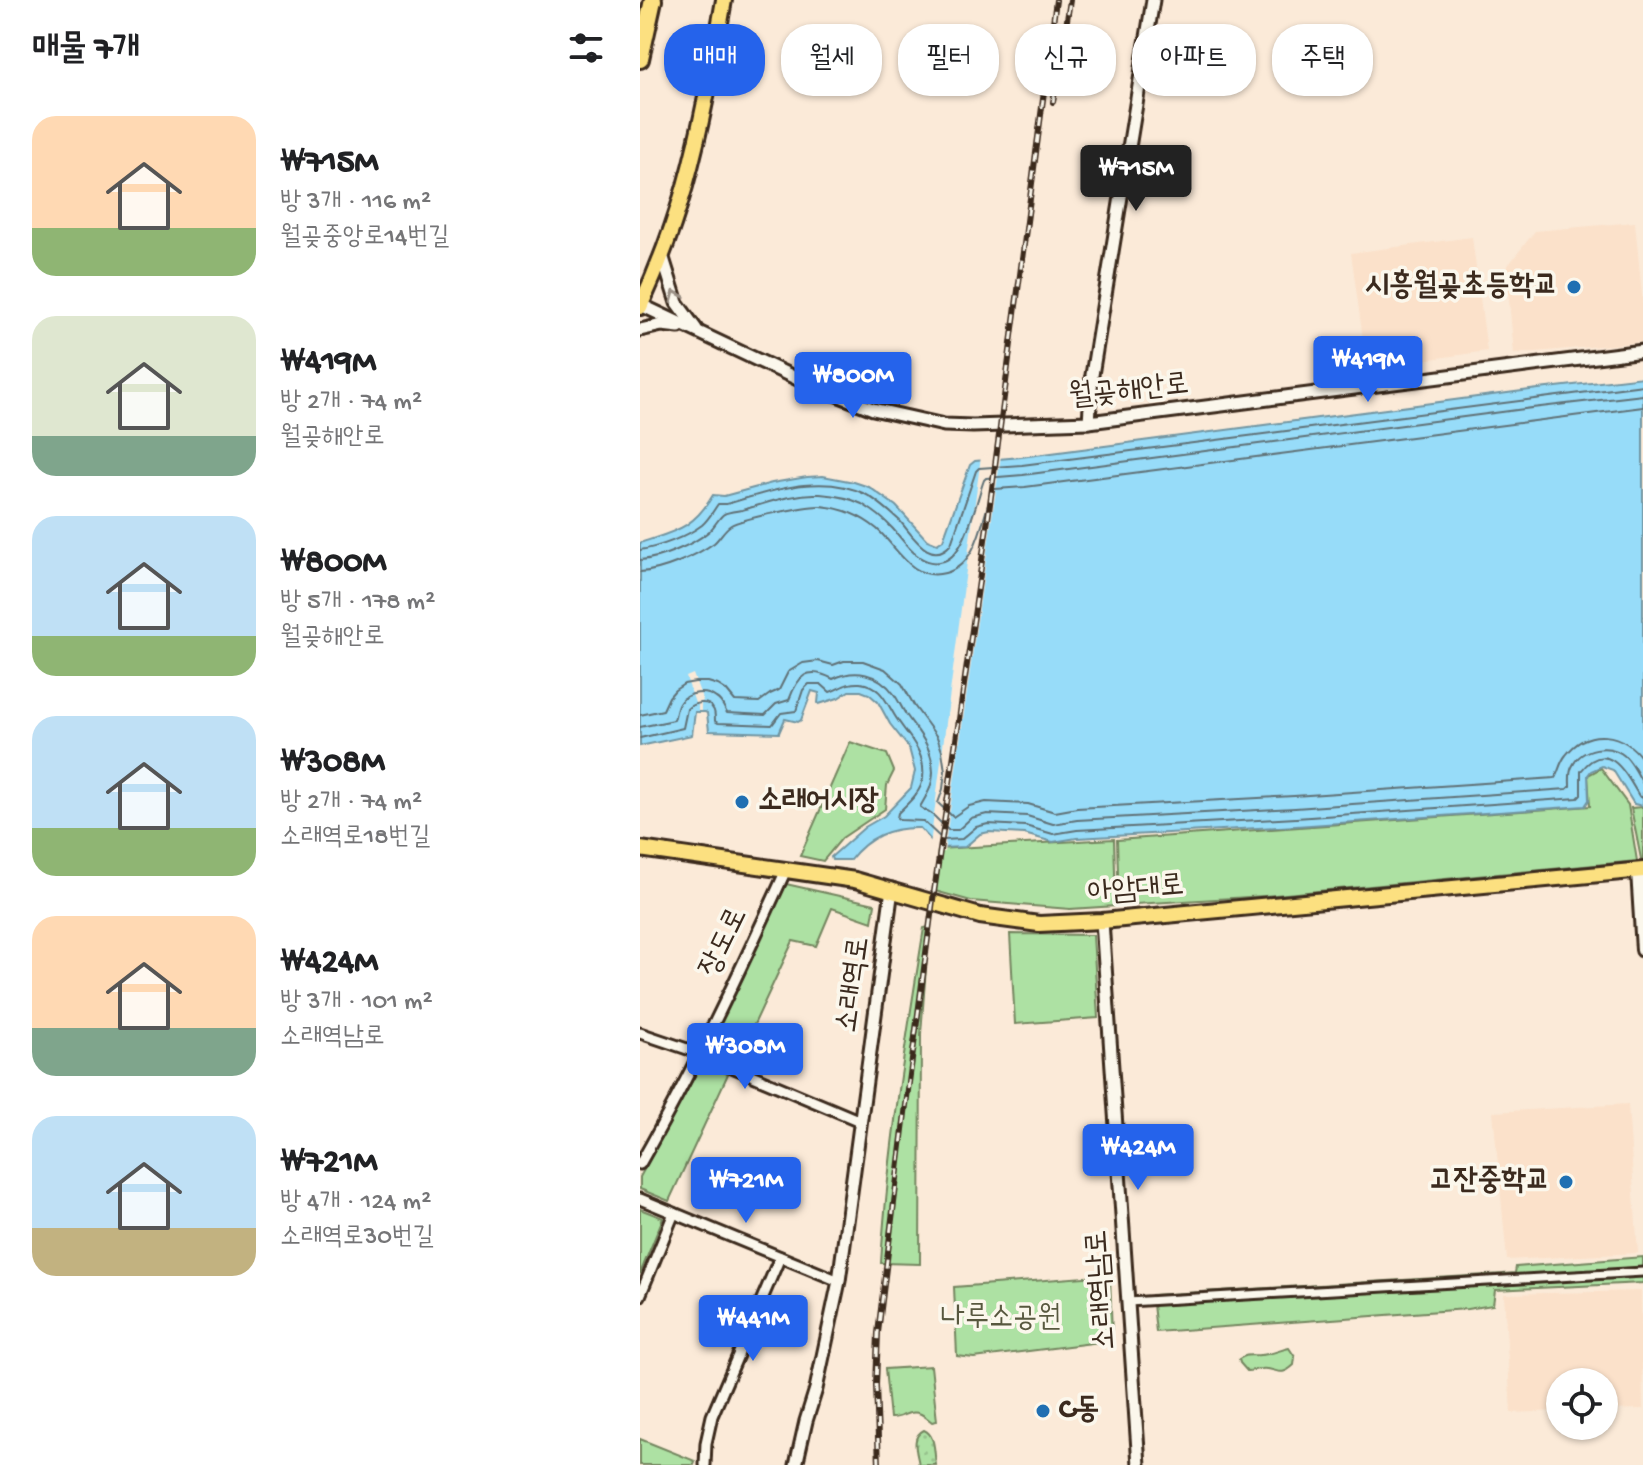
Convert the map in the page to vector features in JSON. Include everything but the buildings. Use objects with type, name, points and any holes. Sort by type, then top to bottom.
[{"type":"highway","points":[[640,59],[653,0]]},
{"type":"main road","points":[[640,306],[662,255],[686,185],[724,0]]},
{"type":"main road","name":"아암대로","points":[[640,849],[855,880],[980,916],[1039,924],[1102,921],[1640,870]]},
{"type":"main road","points":[[1640,870],[1643,950]]},
{"type":"street","points":[[1089,422],[1092,375],[1153,0]]},
{"type":"street","points":[[662,255],[677,303],[695,331]]},
{"type":"street","name":"월곶해안로","points":[[640,306],[804,382],[873,409],[944,425],[1089,422],[1643,351]]},
{"type":"street","points":[[640,330],[662,325],[695,331]]},
{"type":"street","name":"장도로","points":[[640,1164],[699,1053],[786,870]]},
{"type":"street","name":"소래역로","points":[[796,1465],[839,1281],[892,889]]},
{"type":"street","name":"소래역남로","points":[[1102,921],[1139,1465]]},
{"type":"street","points":[[640,1033],[699,1053],[860,1121]]},
{"type":"street","points":[[640,1199],[839,1281]]},
{"type":"street","points":[[640,1296],[674,1213]]},
{"type":"street","points":[[705,1465],[712,1416],[780,1257]]},
{"type":"street","points":[[1128,1302],[1643,1272]]},
{"type":"shaded area","name":"시흥월곶초등학교","points":[[1635,222],[1643,305],[1643,342],[1514,354],[1506,268],[1535,231]]},
{"type":"shaded area","points":[[1472,237],[1487,351],[1367,368],[1351,253]]},
{"type":"shaded area","name":"고잔중학교","points":[[1628,1104],[1638,1253],[1507,1260],[1493,1112]]},
{"type":"shaded area","points":[[1641,1291],[1643,1409],[1618,1410],[1618,1368],[1546,1368],[1546,1412],[1511,1413],[1504,1294]]},
{"type":"green space","points":[[850,742],[887,754],[894,771],[887,785],[885,809],[842,838],[823,861],[800,856]]},
{"type":"green space","points":[[1601,768],[1628,805],[1637,861],[1265,896],[1119,905],[1117,840],[1590,806],[1588,775]]},
{"type":"green space","points":[[1643,807],[1643,859],[1641,859],[1631,808]]},
{"type":"green space","points":[[1114,839],[1116,906],[1070,909],[971,901],[935,891],[938,849]]},
{"type":"green space","points":[[786,884],[875,904],[872,922],[832,908],[816,946],[793,941],[737,1061],[707,1049]]},
{"type":"green space","points":[[929,927],[921,1034],[920,1264],[881,1263],[904,1053],[924,928]]},
{"type":"green space","points":[[1010,934],[1093,935],[1098,1018],[1015,1024]]},
{"type":"green space","points":[[702,1063],[728,1074],[669,1201],[640,1189],[640,1177]]},
{"type":"green space","points":[[640,1209],[663,1218],[640,1274]]},
{"type":"green space","points":[[1643,1257],[1643,1283],[1495,1290],[1493,1305],[1467,1309],[1156,1332],[1152,1295],[1503,1274],[1515,1273],[1516,1267]]},
{"type":"green space","name":"나루소공원","points":[[1110,1275],[1112,1338],[974,1358],[957,1356],[954,1287]]},
{"type":"green space","points":[[1289,1348],[1295,1357],[1294,1365],[1285,1371],[1247,1371],[1240,1363],[1239,1359],[1245,1356]]},
{"type":"green space","points":[[931,1366],[937,1421],[932,1422],[917,1413],[890,1418],[885,1369]]},
{"type":"green space","points":[[924,1430],[933,1440],[936,1465],[919,1465],[916,1441]]},
{"type":"green space","points":[[640,1439],[695,1461],[694,1465],[640,1465]]},
{"type":"water","points":[[1643,377],[1643,806],[1634,804],[1613,770],[1602,766],[1588,775],[1589,800],[1585,806],[1053,842],[1024,834],[989,832],[980,834],[965,847],[940,848],[920,828],[909,828],[880,835],[864,845],[850,860],[832,860],[831,857],[865,827],[884,816],[911,788],[915,771],[909,748],[878,702],[869,694],[849,691],[819,704],[819,693],[812,691],[801,720],[785,719],[779,733],[709,731],[707,713],[695,712],[692,735],[640,746],[640,543],[673,532],[690,522],[713,495],[724,496],[807,477],[823,476],[854,482],[869,487],[896,506],[927,540],[937,544],[943,540],[970,465],[975,461]]},
{"type":"pier","points":[[1001,455],[944,852],[939,852],[930,845],[981,456]]},
{"type":"pier","points":[[693,674],[703,701],[701,711],[698,711],[698,703],[695,703],[686,677]]},
{"type":"railway","points":[[879,1465],[878,1333],[934,892],[988,519],[1056,0]]},
{"type":"railway","points":[[1053,102],[1070,0]]},
{"type":"place","name":"시흥월곶초등학교","points":[[1574,287]]},
{"type":"place","name":"소래어시장","points":[[742,802]]},
{"type":"place","name":"고잔중학교","points":[[1566,1182]]},
{"type":"place","name":"C동","points":[[1043,1411]]}]
